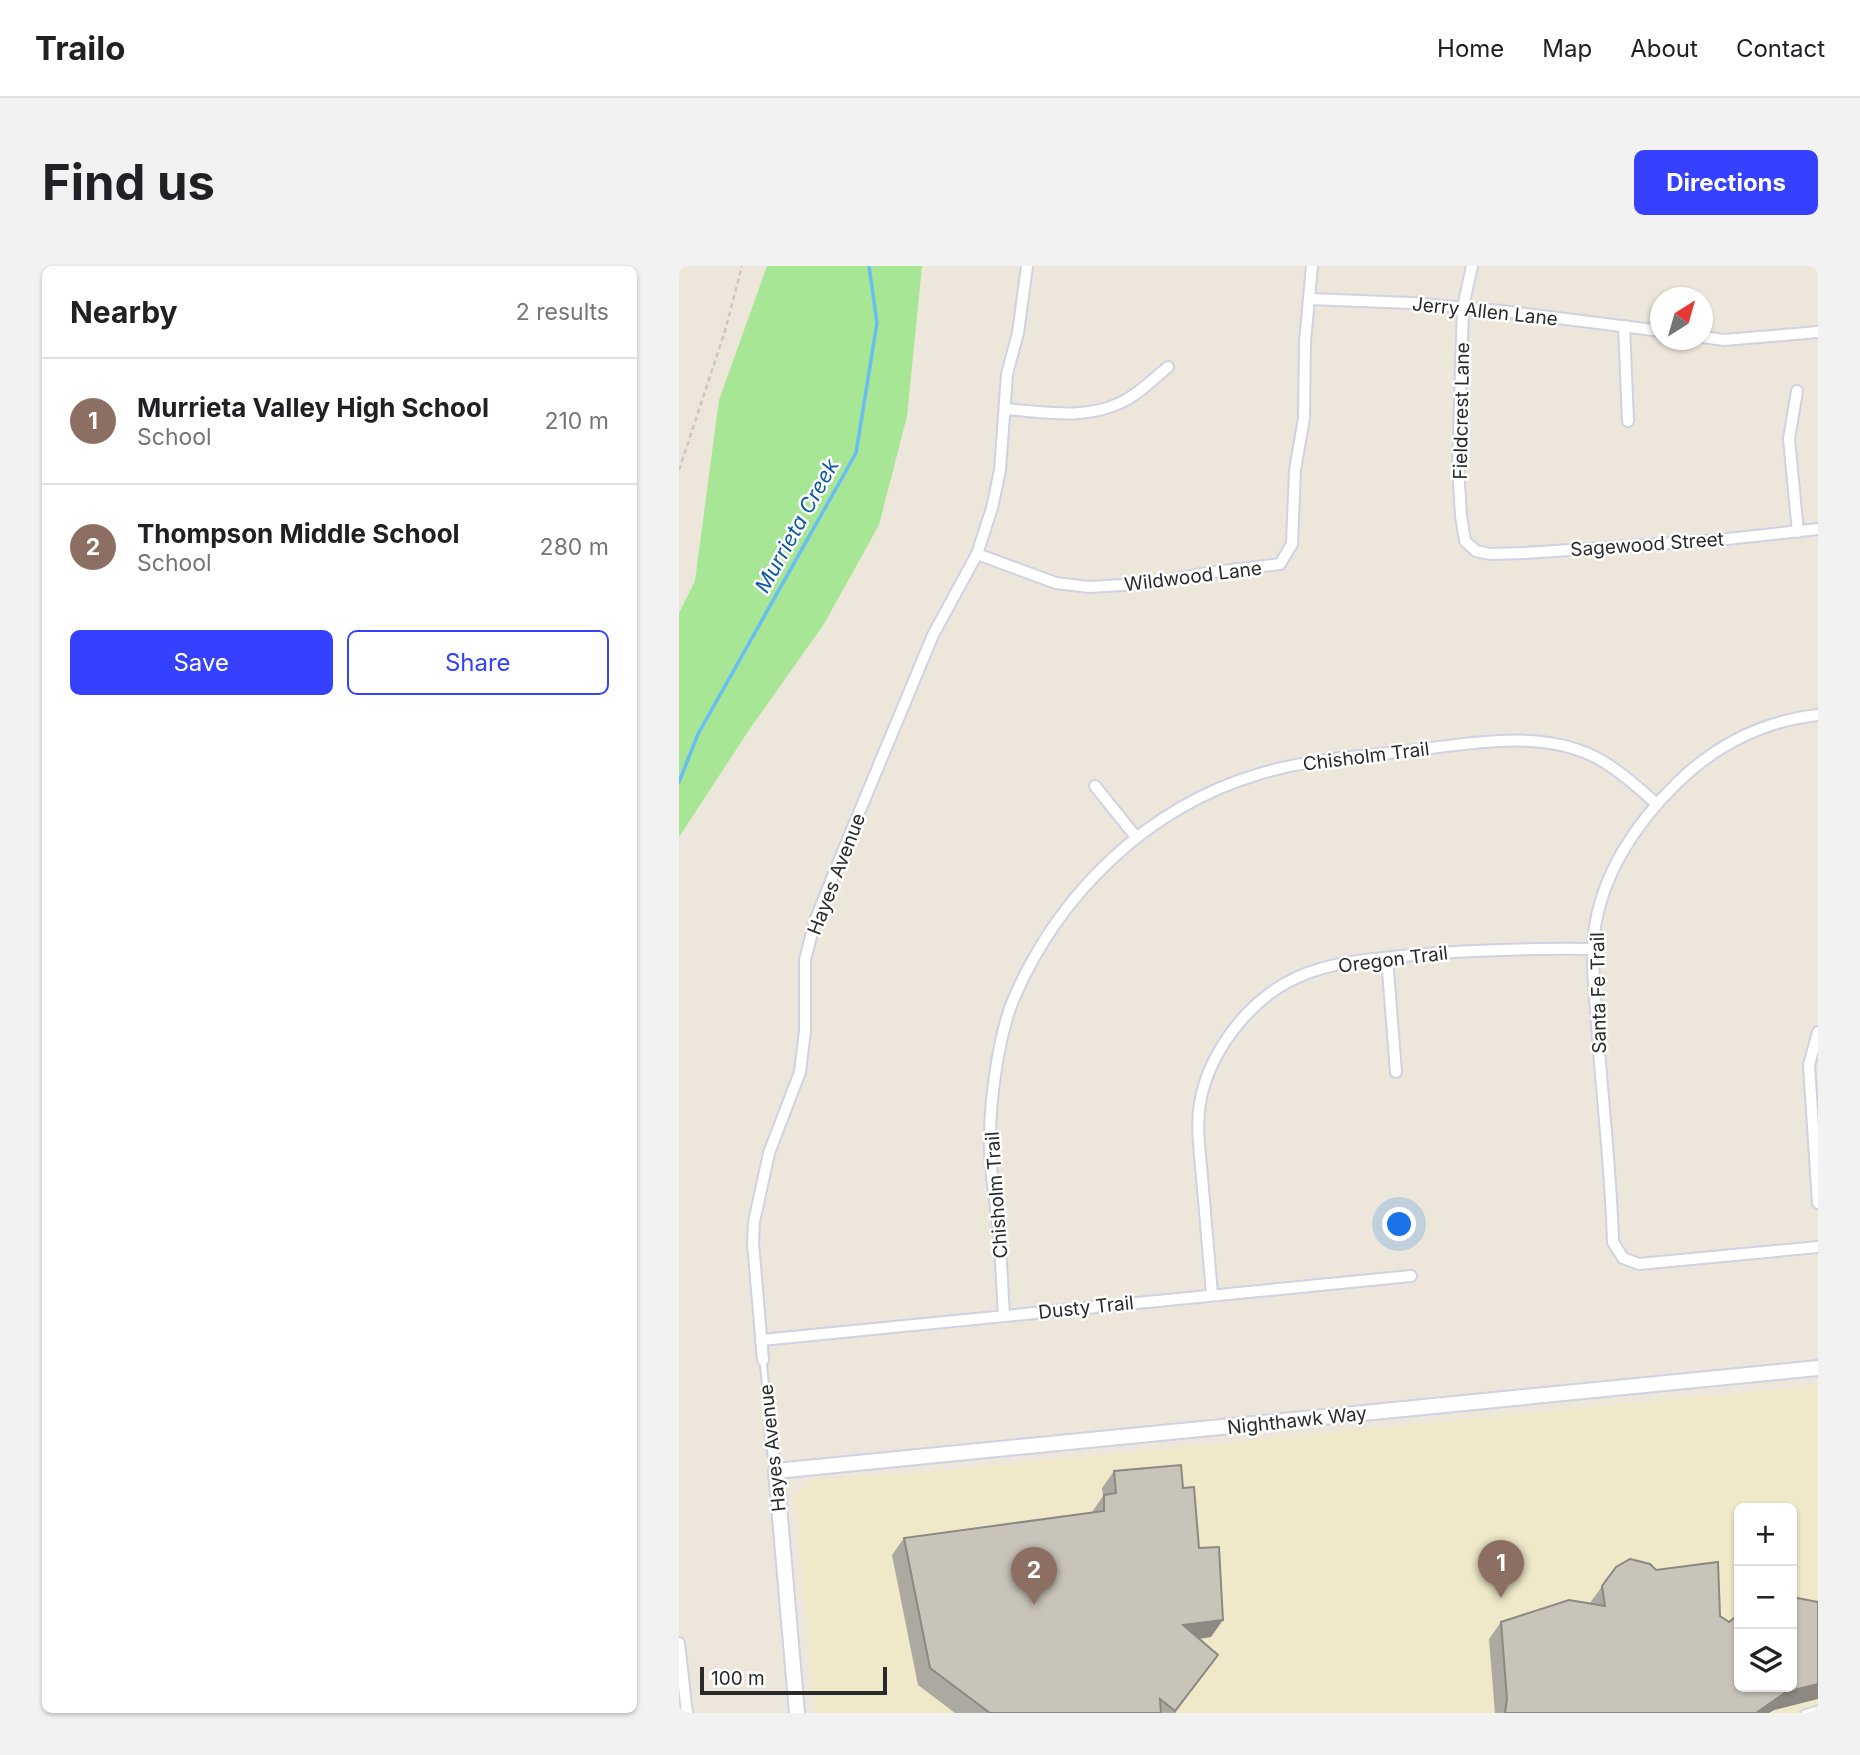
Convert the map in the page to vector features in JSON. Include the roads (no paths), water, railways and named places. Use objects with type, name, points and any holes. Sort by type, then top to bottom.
[{"type":"street","name":"Hayes Avenue","points":[[763,1360],[753,1243],[754,1222],[769,1153],[800,1072],[805,1031],[806,960],[815,921],[933,635],[977,554],[992,508],[997,483],[1007,374],[1018,333],[1027,266]]},
{"type":"street","name":"Wildwood Lane","points":[[977,554],[1056,583],[1089,587],[1154,583],[1206,573],[1280,564],[1292,544],[1295,470],[1304,418],[1305,341],[1312,266]]},
{"type":"street","name":"Fieldcrest Lane","points":[[1472,266],[1463,307],[1458,466],[1465,541],[1476,551]]},
{"type":"street","name":"Jerry Allen Lane","points":[[1310,299],[1463,307],[1650,330]]},
{"type":"street","points":[[1624,327],[1628,421]]},
{"type":"street","points":[[1713,338],[1724,340],[1818,332]]},
{"type":"street","points":[[1005,409],[1063,415],[1098,411],[1121,403],[1168,367]]},
{"type":"street","points":[[1797,391],[1789,439],[1798,531]]},
{"type":"street","name":"Sagewood Street","points":[[1476,551],[1490,554],[1718,540],[1818,529]]},
{"type":"street","name":"Santa Fe Trail","points":[[1818,715],[1762,728],[1725,743],[1692,768],[1635,831],[1617,861],[1601,902],[1594,934],[1595,998],[1613,1242],[1623,1258],[1639,1264],[1818,1247]]},
{"type":"street","name":"Chisholm Trail","points":[[1004,1315],[990,1147],[999,1053],[1013,1000],[1034,957],[1064,911],[1095,874],[1136,837],[1210,792],[1269,771],[1307,761],[1492,743],[1529,741],[1591,755],[1657,804]]},
{"type":"street","points":[[1095,786],[1136,837]]},
{"type":"street","name":"Oregon Trail","points":[[1212,1294],[1199,1141],[1200,1103],[1212,1065],[1230,1034],[1257,1004],[1284,984],[1319,969],[1353,961],[1516,948],[1594,949]]},
{"type":"street","points":[[1387,958],[1396,1072]]},
{"type":"street","points":[[1818,1032],[1809,1065],[1818,1203]]},
{"type":"street","name":"Dusty Trail","points":[[761,1339],[1411,1276]]},
{"type":"street","name":"Nighthawk Way","points":[[776,1471],[1818,1368]]},
{"type":"street","name":"Hayes Avenue","points":[[771,1430],[797,1713]]},
{"type":"street","points":[[679,1643],[687,1713]]},
{"type":"lane","name":"Hayes Avenue","points":[[763,1360],[771,1430]]},
{"type":"lane","points":[[1804,1713],[1818,1709]]},
{"type":"waterway","name":"Murrieta Creek","points":[[679,782],[698,734],[856,453],[877,323],[869,266]]},
{"type":"place","name":"Murrieta Valley High School","points":[[1501,1598]]},
{"type":"place","name":"Thompson Middle School","points":[[1034,1605]]}]
